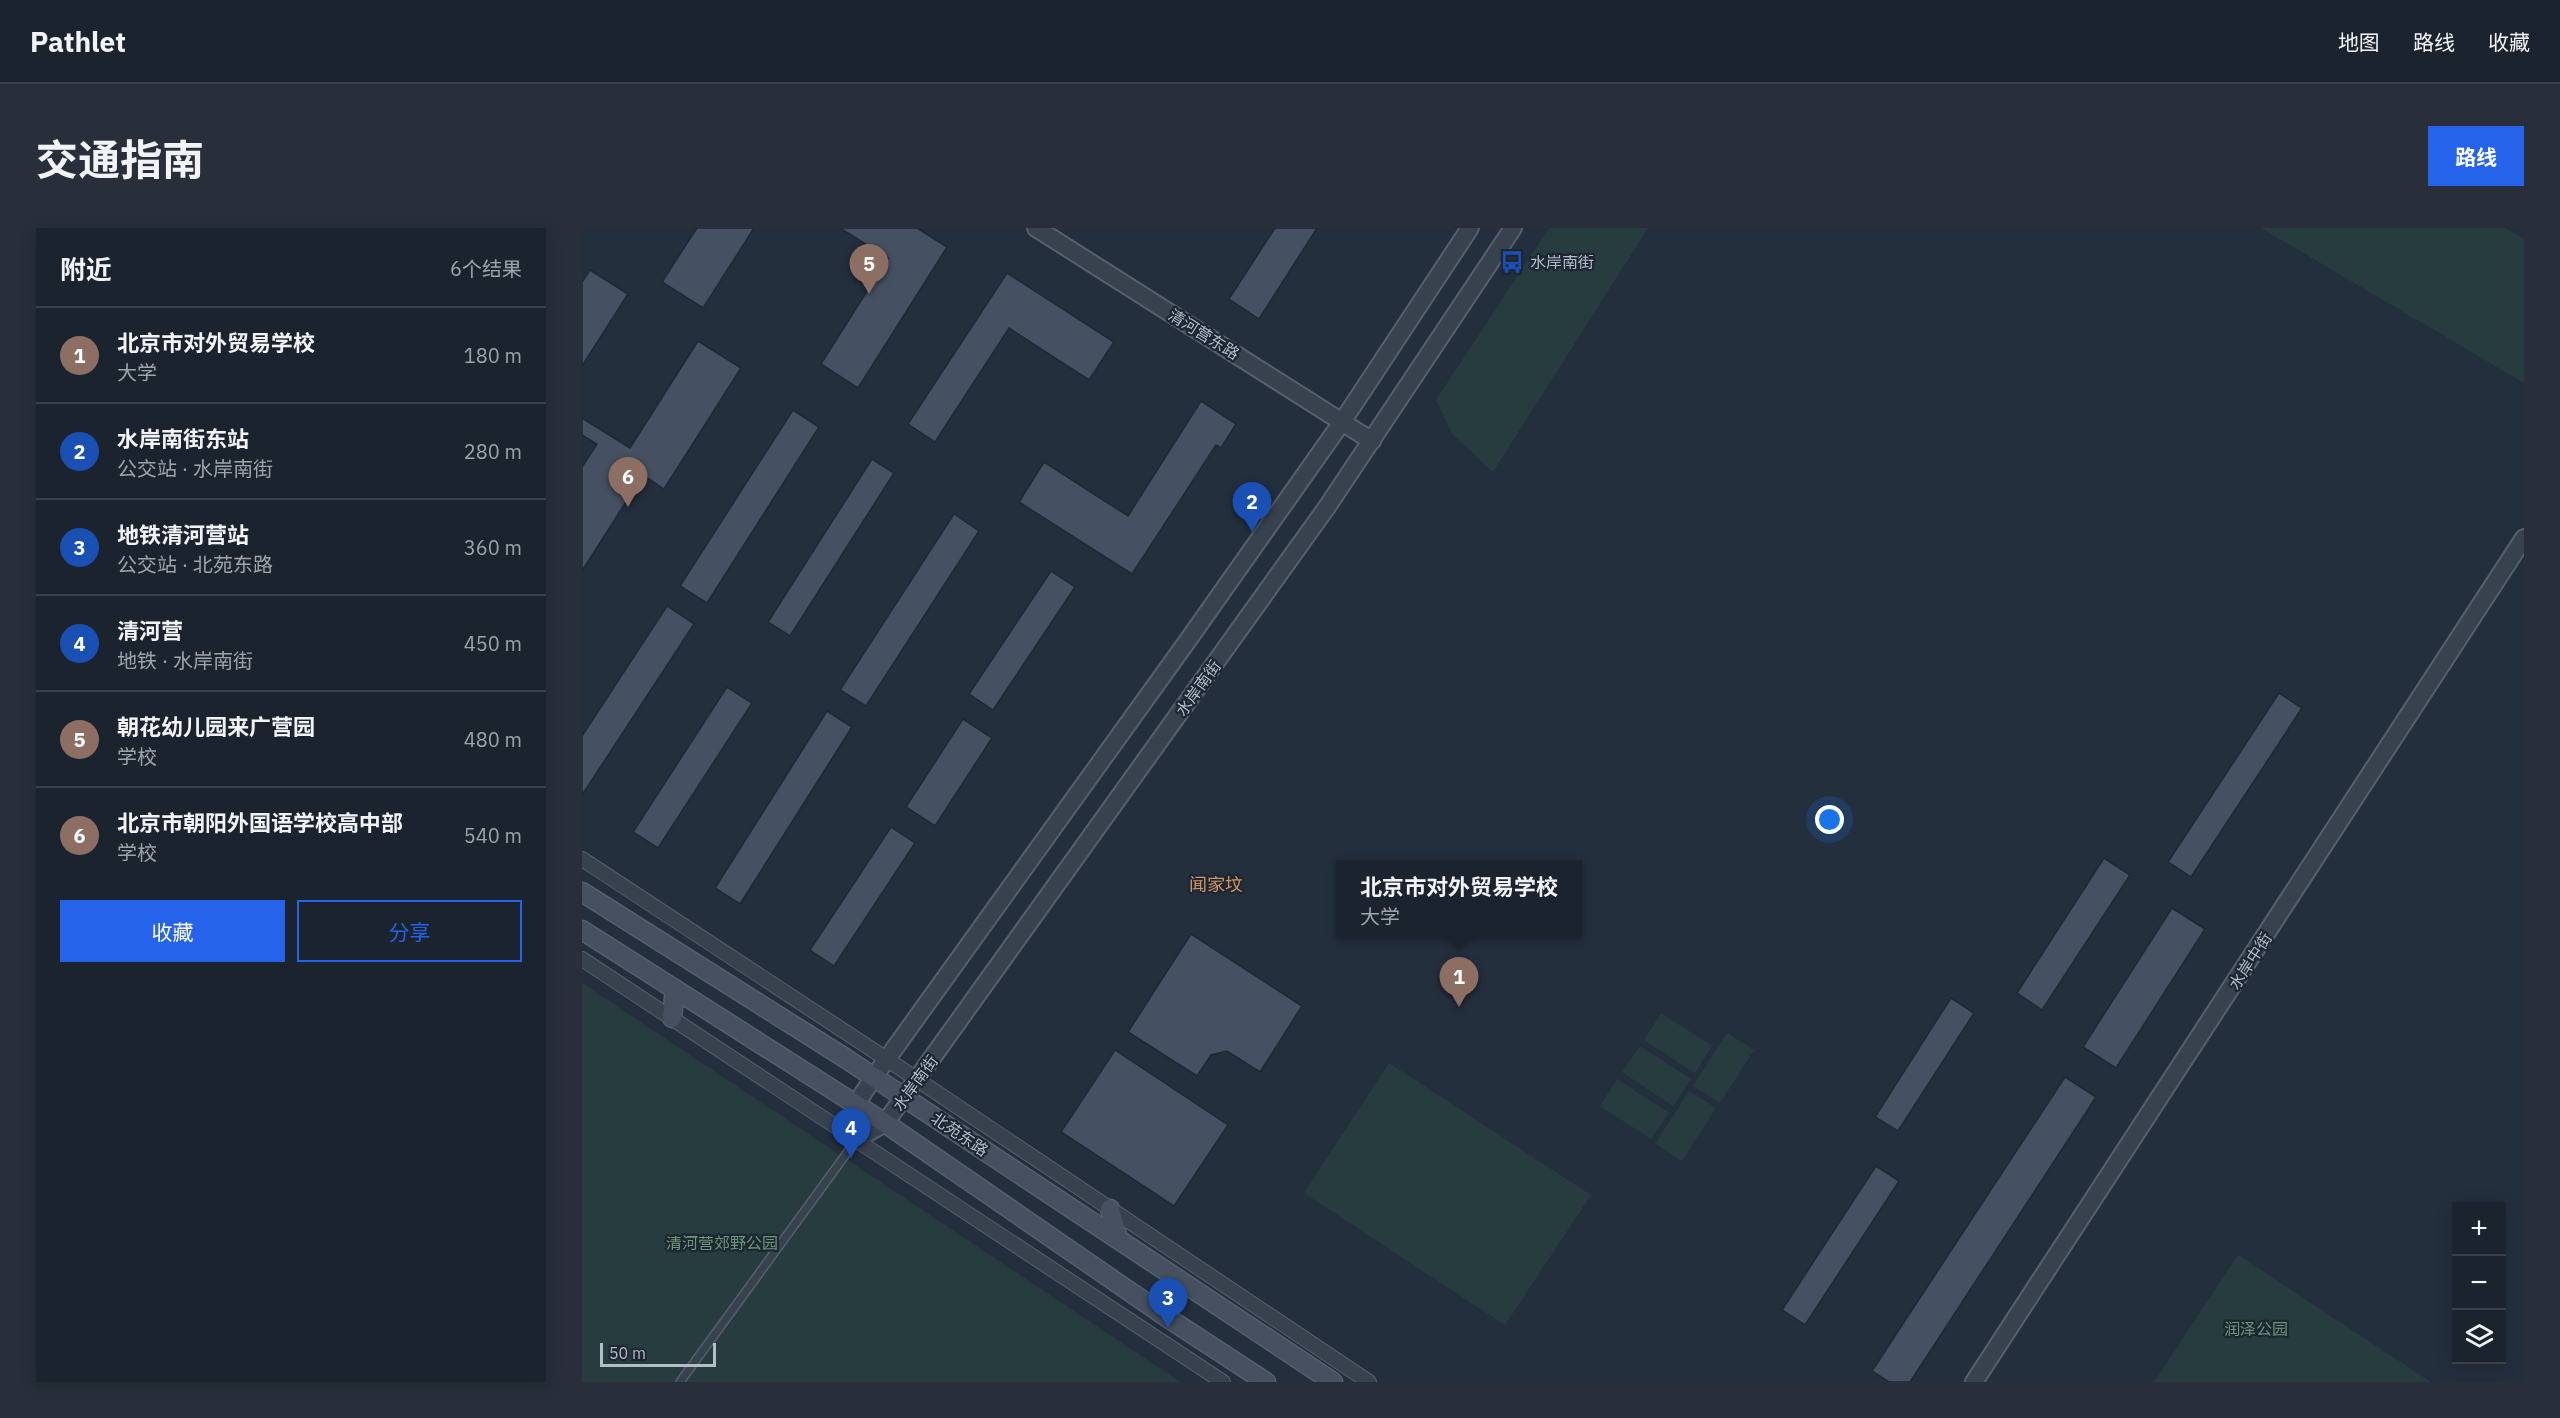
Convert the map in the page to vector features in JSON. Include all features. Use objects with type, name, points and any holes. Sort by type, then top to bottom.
[{"type":"main road","name":"北苑东路","points":[[582,892],[874,1077],[1333,1382]]},
{"type":"main road","name":"北苑东路","points":[[582,930],[885,1123],[1171,1320],[1266,1382]]},
{"type":"main road","points":[[672,1018],[675,989]]},
{"type":"main road","points":[[1110,1209],[1118,1239]]},
{"type":"street","name":"清河营东路","points":[[1036,228],[1372,441]]},
{"type":"street","points":[[857,1139],[856,1104],[874,1077],[1186,644],[1342,422],[1470,228]]},
{"type":"street","name":"水岸南街","points":[[857,1139],[885,1123],[917,1079],[1372,441],[1513,228]]},
{"type":"street","name":"水岸中街","points":[[1974,1382],[2524,538]]},
{"type":"street","points":[[582,859],[917,1079],[1369,1382]]},
{"type":"street","points":[[582,959],[1223,1382]]},
{"type":"lane","points":[[680,1382],[857,1139]]},
{"type":"green space","points":[[1549,228],[1648,228],[1493,472],[1452,434],[1436,400]]},
{"type":"green space","points":[[2261,228],[2505,228],[2524,239],[2524,383]]},
{"type":"green space","name":"清河营郊野公园","points":[[582,983],[1180,1382],[582,1382]]},
{"type":"green space","points":[[1661,1013],[1712,1046],[1695,1073],[1644,1040]]},
{"type":"green space","points":[[1727,1033],[1754,1050],[1720,1103],[1693,1086]]},
{"type":"green space","points":[[1640,1046],[1691,1079],[1673,1106],[1622,1072]]},
{"type":"green space","points":[[1389,1063],[1591,1195],[1505,1325],[1304,1193]]},
{"type":"green space","points":[[1617,1079],[1669,1113],[1651,1139],[1600,1106]]},
{"type":"green space","points":[[1689,1091],[1716,1108],[1682,1161],[1655,1144]]},
{"type":"green space","name":"润泽公园","points":[[2238,1255],[2431,1382],[2154,1382]]},
{"type":"building","points":[[697,228],[754,228],[703,308],[662,282]]},
{"type":"building","points":[[840,228],[917,228],[947,247],[858,388],[821,364],[888,258]]},
{"type":"building","points":[[1275,228],[1317,228],[1259,319],[1229,299]]},
{"type":"building","points":[[590,270],[628,294],[582,366],[582,282]]},
{"type":"building","points":[[1007,273],[1114,342],[1089,380],[1009,328],[935,442],[908,424]]},
{"type":"building","points":[[698,341],[741,368],[664,489],[643,475],[582,571],[582,467],[597,444],[582,435],[582,418],[630,448]]},
{"type":"building","points":[[1201,401],[1236,424],[1221,448],[1216,445],[1132,574],[1019,502],[1044,462],[1128,516]]},
{"type":"building","points":[[793,410],[819,427],[707,603],[680,586]]},
{"type":"building","points":[[872,459],[894,473],[790,636],[768,622]]},
{"type":"building","points":[[954,514],[979,531],[866,706],[840,690]]},
{"type":"building","points":[[1051,571],[1075,587],[993,710],[969,694]]},
{"type":"building","points":[[667,606],[694,624],[582,795],[582,736]]},
{"type":"building","points":[[727,687],[752,703],[658,848],[633,832]]},
{"type":"building","points":[[2279,693],[2302,708],[2191,877],[2168,862]]},
{"type":"building","points":[[827,711],[852,727],[740,904],[715,888]]},
{"type":"building","points":[[963,719],[992,738],[935,826],[906,807]]},
{"type":"building","points":[[891,827],[915,843],[834,966],[810,950]]},
{"type":"building","points":[[2104,858],[2130,875],[2042,1010],[2017,993]]},
{"type":"building","points":[[2172,908],[2205,929],[2116,1068],[2083,1047]]},
{"type":"building","points":[[1191,934],[1302,1006],[1260,1072],[1227,1051],[1211,1055],[1197,1076],[1128,1032]]},
{"type":"building","points":[[1951,998],[1974,1013],[1898,1131],[1875,1117]]},
{"type":"building","points":[[1115,1050],[1228,1125],[1174,1206],[1061,1132]]},
{"type":"building","points":[[2065,1077],[2096,1097],[1910,1382],[1889,1382],[1872,1371]]},
{"type":"building","points":[[1876,1166],[1899,1181],[1805,1325],[1782,1310]]},
{"type":"place","name":"水岸南街","points":[[1512,262]]},
{"type":"place","name":"朝花幼儿园来广营园","points":[[869,294]]},
{"type":"place","name":"北京市朝阳外国语学校高中部","points":[[628,507]]},
{"type":"place","name":"水岸南街东站","points":[[1252,532]]},
{"type":"place","name":"北京市对外贸易学校","points":[[1459,1007]]},
{"type":"place","name":"清河营","points":[[851,1158]]},
{"type":"place","name":"地铁清河营站","points":[[1168,1328]]},
{"type":"district","name":"闻家坟","points":[[1216,884]]}]
